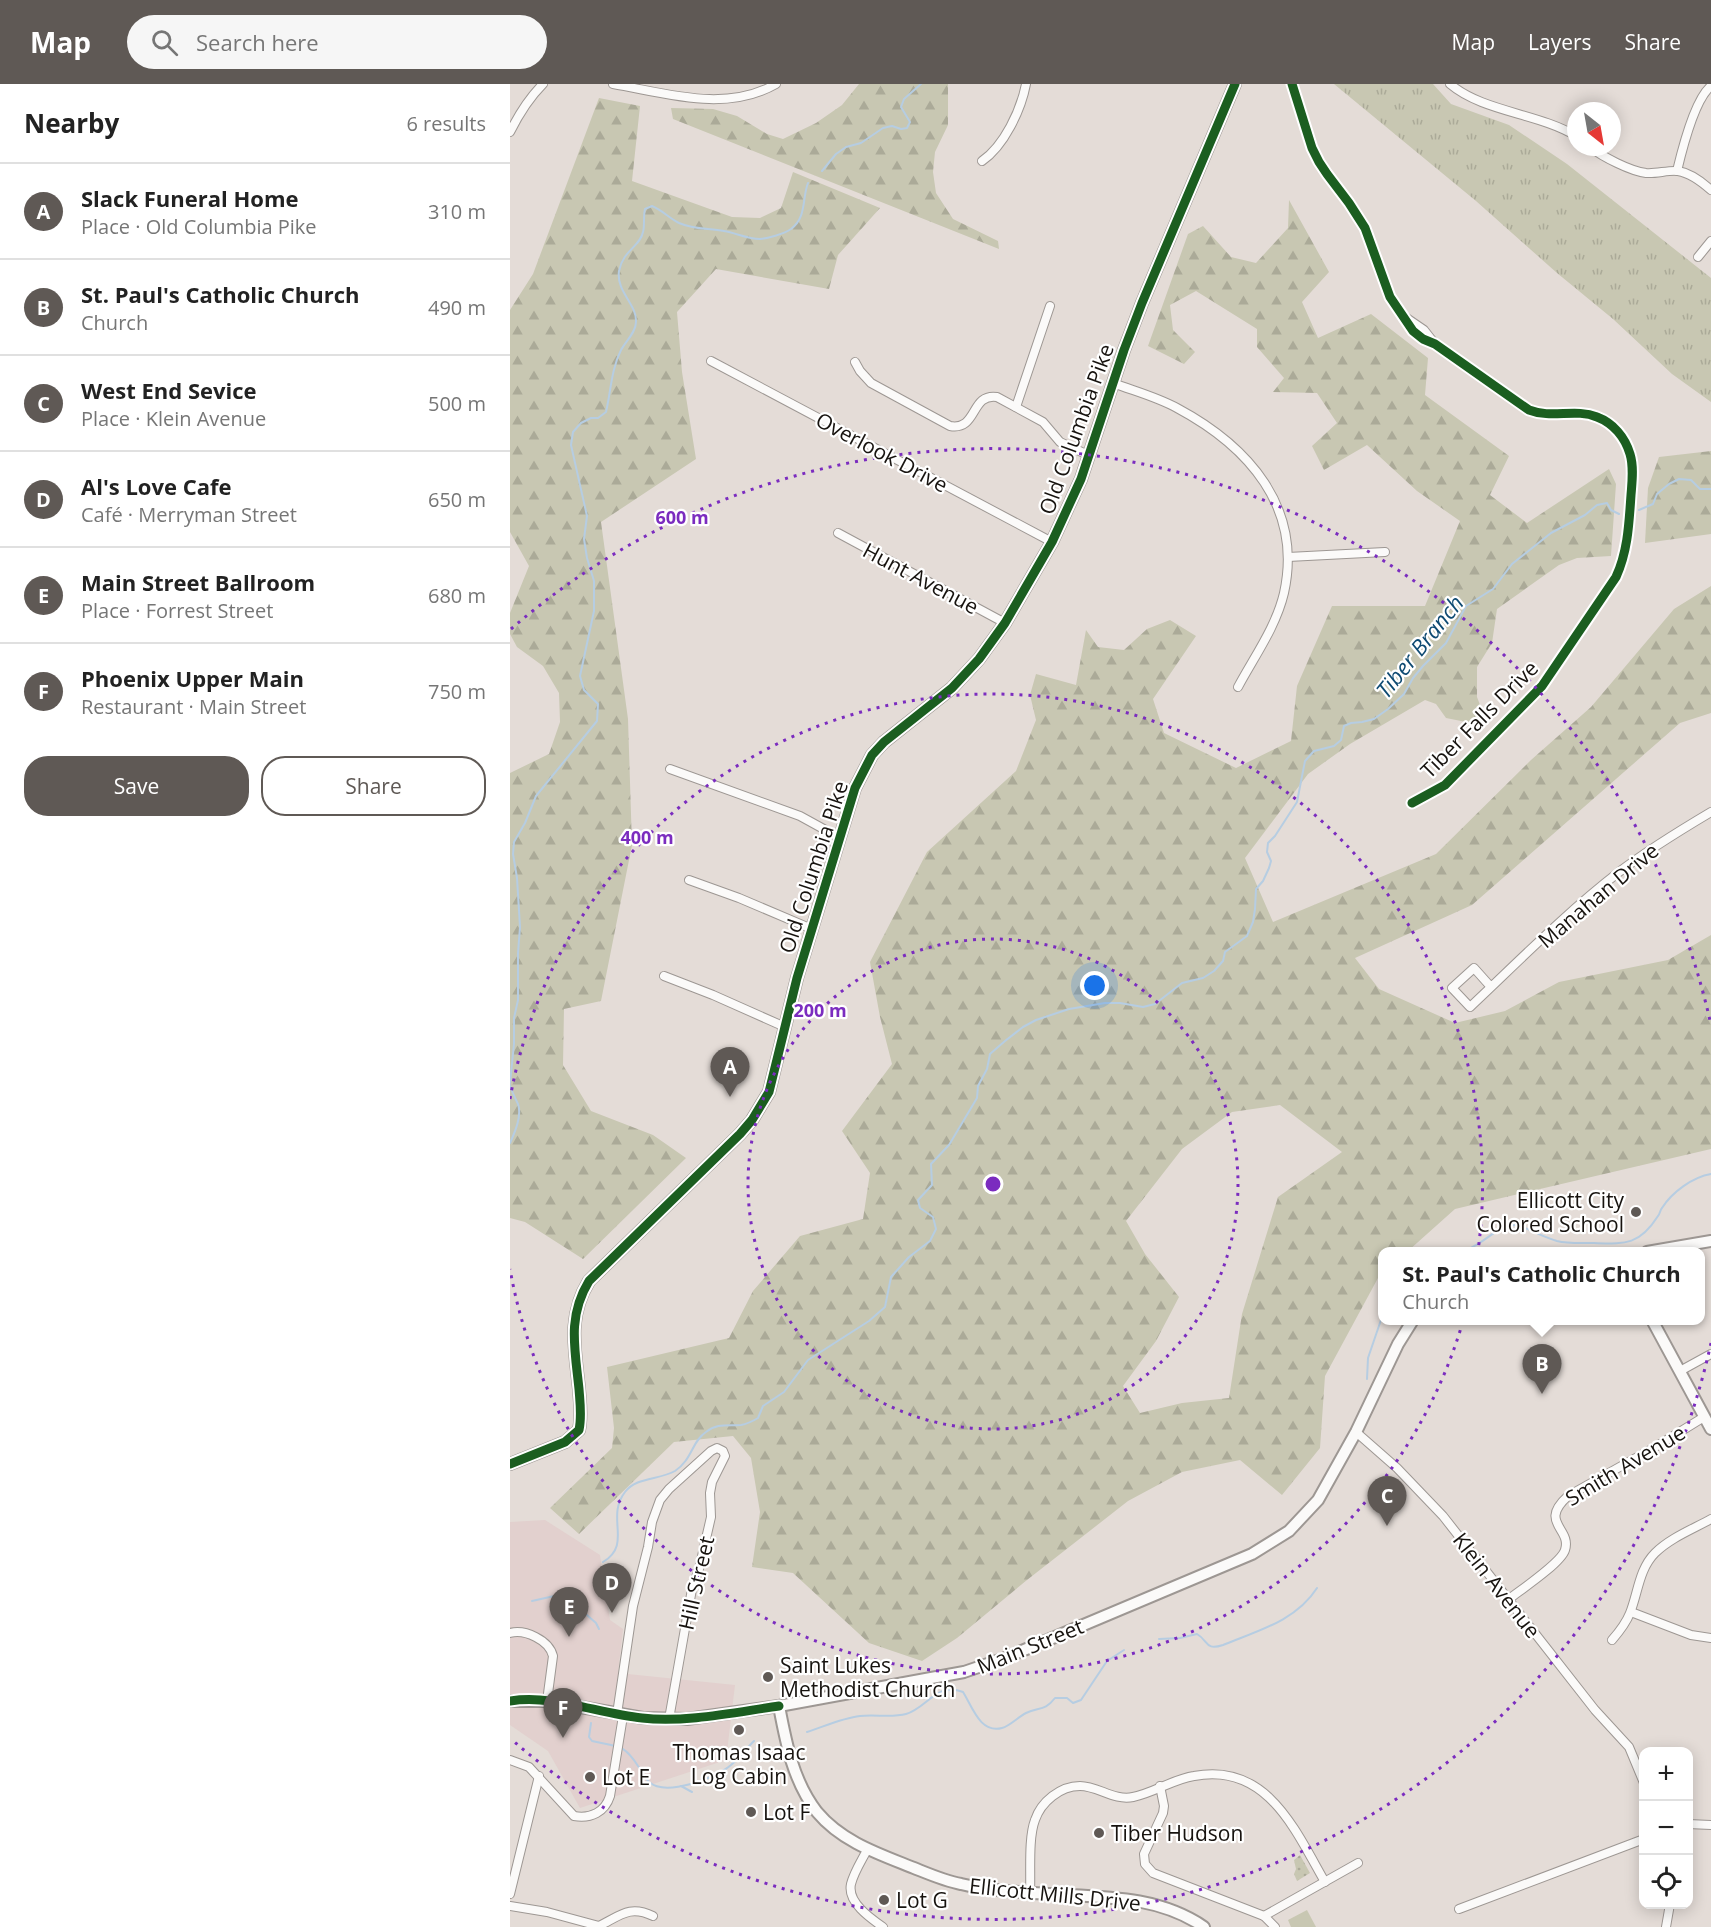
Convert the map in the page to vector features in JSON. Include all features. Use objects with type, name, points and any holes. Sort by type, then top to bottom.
[{"type":"street","points":[[510,132],[531,96],[543,84]]},
{"type":"street","points":[[613,84],[688,98],[717,100],[750,95],[776,84]]},
{"type":"street","points":[[982,161],[1002,141],[1026,84]]},
{"type":"street","name":"Old Columbia Pike","points":[[510,1464],[566,1442],[579,1430],[581,1410],[573,1336],[577,1305],[589,1281],[740,1134],[761,1108],[771,1088],[812,929],[855,788],[872,755],[884,742],[952,688],[992,642],[1052,542],[1077,489],[1113,383],[1168,238],[1235,84]]},
{"type":"street","name":"Tiber Falls Drive","points":[[1292,84],[1319,162],[1358,216],[1371,242],[1385,285],[1417,335],[1435,344],[1529,410],[1546,415],[1591,414],[1606,421],[1614,427],[1626,443],[1630,454],[1632,473],[1628,538],[1616,577],[1542,686],[1445,784],[1412,803]]},
{"type":"street","points":[[1450,84],[1473,98],[1567,131]]},
{"type":"street","points":[[1677,171],[1684,143],[1702,95],[1711,86]]},
{"type":"street","points":[[1605,156],[1642,173],[1677,171],[1702,182],[1711,190]]},
{"type":"street","points":[[1698,257],[1711,241]]},
{"type":"street","points":[[1016,406],[1050,306]]},
{"type":"street","name":"Overlook Drive","points":[[711,361],[1052,542]]},
{"type":"street","points":[[855,362],[871,383],[950,426],[955,427],[966,423],[977,406],[987,398],[997,398],[1043,422],[1060,442],[1088,455]]},
{"type":"street","points":[[1113,383],[1178,408],[1238,449],[1263,478],[1280,513],[1288,557],[1284,594],[1269,632],[1238,687]]},
{"type":"street","name":"Hunt Avenue","points":[[838,533],[1005,623]]},
{"type":"street","points":[[1288,557],[1385,552]]},
{"type":"street","points":[[670,769],[800,816],[840,838]]},
{"type":"street","name":"Manahan Drive","points":[[1491,987],[1474,968],[1452,988],[1470,1006],[1491,987],[1586,899],[1617,873],[1711,812]]},
{"type":"street","points":[[689,880],[812,929]]},
{"type":"street","points":[[664,976],[785,1027]]},
{"type":"street","points":[[1676,1247],[1711,1241]]},
{"type":"street","name":"Main Street","points":[[510,1701],[547,1701],[620,1715],[687,1719],[778,1706],[942,1677],[985,1665],[1252,1554],[1289,1531],[1318,1500],[1356,1432],[1398,1344],[1410,1325]]},
{"type":"street","points":[[1655,1325],[1711,1429]]},
{"type":"street","points":[[1680,1371],[1711,1354]]},
{"type":"street","name":"Smith Avenue","points":[[1509,1599],[1562,1556],[1566,1544],[1555,1514],[1560,1502],[1704,1417]]},
{"type":"street","name":"Klein Avenue","points":[[1356,1432],[1397,1468],[1437,1510],[1595,1710],[1629,1747],[1639,1771]]},
{"type":"street","name":"Hill Street","points":[[620,1715],[633,1606],[652,1522],[660,1500],[711,1451],[721,1449],[724,1456],[712,1482],[709,1527],[692,1589],[669,1719]]},
{"type":"street","points":[[1612,1640],[1631,1612],[1642,1573],[1655,1553],[1664,1545],[1711,1519]]},
{"type":"street","points":[[1631,1612],[1691,1635],[1711,1638]]},
{"type":"street","points":[[512,1632],[524,1632],[548,1645],[552,1650],[547,1701]]},
{"type":"street","name":"Ellicott Mills Drive","points":[[778,1706],[796,1775],[817,1812],[845,1836],[867,1850],[960,1884],[1030,1893],[1119,1898],[1146,1902],[1170,1910],[1204,1927]]},
{"type":"street","points":[[510,1760],[529,1767],[574,1816],[593,1815],[604,1808],[608,1802],[618,1744],[620,1715]]},
{"type":"street","points":[[1030,1893],[1035,1818],[1051,1797],[1070,1787],[1080,1786],[1121,1797],[1133,1797],[1191,1776],[1214,1774],[1246,1781],[1279,1806],[1289,1819],[1325,1882]]},
{"type":"street","points":[[510,1894],[539,1776]]},
{"type":"street","points":[[1160,1786],[1164,1806],[1144,1854],[1145,1864],[1153,1873],[1264,1916],[1275,1927]]},
{"type":"street","points":[[1693,1824],[1711,1825]]},
{"type":"street","points":[[1459,1909],[1639,1841]]},
{"type":"street","points":[[867,1850],[851,1886],[851,1892],[856,1903],[883,1927]]},
{"type":"street","points":[[1264,1916],[1358,1863]]},
{"type":"street","points":[[510,1906],[547,1912],[599,1926],[632,1910],[653,1916]]},
{"type":"street","points":[[1666,1927],[1669,1909]]},
{"type":"shaded area","points":[[545,1520],[600,1555],[610,1620],[623,1629],[618,1673],[735,1685],[726,1760],[580,1808],[548,1751],[510,1725],[510,1522]]},
{"type":"green space","points":[[859,84],[948,84],[948,125],[935,152],[933,172],[936,193],[953,219],[998,241],[999,249],[673,119],[671,108],[713,109],[737,116],[767,134],[783,139],[816,123],[842,105]]},
{"type":"green space","points":[[1334,84],[1433,84],[1451,104],[1509,125],[1567,164],[1711,278],[1711,402],[1672,374],[1613,319],[1476,201]]},
{"type":"green space","points":[[599,98],[640,106],[632,181],[732,217],[760,218],[781,208],[793,172],[880,208],[838,255],[829,289],[716,269],[677,312],[682,372],[696,459],[601,522],[628,719],[632,845],[601,1001],[564,1009],[563,1065],[591,1111],[653,1135],[686,1158],[583,1259],[525,1222],[510,1218],[510,773],[549,754],[560,722],[559,693],[543,666],[517,647],[510,634],[510,613],[529,566],[510,532],[510,310],[533,274]]},
{"type":"green space","points":[[1289,200],[1329,272],[1302,302],[1318,338],[1371,314],[1428,358],[1425,395],[1509,456],[1490,495],[1527,523],[1609,469],[1616,484],[1611,556],[1577,558],[1559,565],[1497,609],[1492,643],[1477,667],[1477,697],[1482,710],[1476,724],[1446,718],[1436,704],[1425,700],[1350,744],[1308,774],[1245,858],[1273,922],[1436,854],[1531,760],[1591,707],[1674,609],[1711,586],[1711,713],[1680,723],[1472,905],[1355,958],[1379,989],[1455,1023],[1505,1011],[1559,982],[1668,960],[1711,935],[1711,1149],[1455,1209],[1412,1247],[1378,1247],[1378,1278],[1325,1376],[1320,1448],[1282,1495],[1240,1460],[1182,1472],[1128,1501],[957,1638],[922,1661],[869,1643],[793,1573],[752,1567],[760,1512],[751,1458],[733,1436],[674,1442],[579,1534],[550,1508],[612,1448],[614,1428],[607,1367],[729,1338],[753,1291],[800,1236],[863,1219],[870,1173],[842,1131],[892,1064],[880,1017],[870,962],[927,852],[1016,771],[1036,720],[1030,695],[1036,674],[1076,685],[1086,630],[1098,647],[1124,650],[1147,629],[1170,620],[1196,636],[1153,699],[1164,733],[1236,768],[1291,741],[1297,686],[1332,606],[1425,606],[1460,521],[1417,491],[1367,445],[1324,470],[1312,446],[1337,423],[1317,393],[1273,392],[1284,378],[1257,347],[1257,329],[1196,291],[1170,305],[1173,330],[1195,352],[1184,364],[1148,346],[1188,234],[1203,226],[1231,257],[1256,263],[1288,228]],"holes":[[[1280,1105],[1342,1152],[1278,1197],[1242,1314],[1229,1398],[1182,1403],[1140,1413],[1123,1386],[1156,1341],[1179,1297],[1145,1254],[1126,1221],[1182,1149],[1232,1112]]]},
{"type":"green space","points":[[1711,451],[1711,534],[1645,543],[1648,488],[1659,457]]},
{"type":"green space","points":[[1300,1855],[1310,1873],[1297,1881],[1294,1874],[1296,1869],[1294,1860]]},
{"type":"green space","points":[[1307,1910],[1316,1927],[1291,1927],[1288,1920]]},
{"type":"waterway","points":[[822,171],[836,154],[846,147],[861,143],[883,128],[892,126],[907,128],[910,122],[901,107],[904,99],[921,84]]},
{"type":"waterway","points":[[510,1083],[514,1018],[518,1000],[520,927],[513,854],[514,842],[536,796],[597,721],[598,704],[584,690],[580,676],[594,611],[594,581],[584,539],[587,516],[571,445],[573,432],[581,423],[591,418],[598,418],[606,412],[618,358],[636,326],[633,309],[623,292],[619,278],[621,264],[641,237],[644,229],[645,209],[652,206],[679,223],[691,227],[760,239],[784,233],[796,224],[802,213],[808,183]]},
{"type":"waterway","points":[[1639,510],[1653,504],[1657,494],[1679,479],[1691,480],[1700,489],[1711,489]]},
{"type":"waterway","name":"Tiber Branch","points":[[603,1562],[612,1555],[616,1547],[617,1511],[625,1492],[630,1487],[681,1467],[701,1436],[710,1429],[718,1426],[743,1425],[758,1418],[763,1406],[784,1392],[808,1360],[869,1321],[885,1307],[891,1277],[909,1257],[930,1241],[936,1229],[933,1217],[920,1208],[918,1200],[932,1185],[931,1164],[949,1145],[977,1098],[978,1086],[987,1069],[990,1054],[1023,1027],[1036,1020],[1069,1009],[1105,1003],[1143,1007],[1155,1004],[1182,983],[1203,978],[1214,971],[1223,961],[1225,952],[1247,936],[1253,922],[1256,889],[1263,881],[1271,861],[1267,852],[1268,843],[1297,802],[1305,761],[1314,751],[1334,746],[1341,740],[1344,726],[1374,719],[1388,709],[1404,694],[1413,678],[1446,643],[1466,606],[1493,589],[1512,564],[1551,533],[1585,515],[1597,505],[1607,503],[1611,510],[1619,514]]},
{"type":"waterway","points":[[510,1085],[519,1109],[517,1124],[510,1143]]},
{"type":"waterway","points":[[1472,1247],[1511,1225],[1518,1225],[1562,1242],[1622,1243],[1630,1241],[1651,1226],[1666,1202],[1677,1191],[1697,1178],[1711,1174]]},
{"type":"waterway","points":[[1367,1379],[1368,1358],[1379,1325]]},
{"type":"waterway","points":[[1159,1639],[1197,1634],[1210,1646],[1217,1647],[1262,1630],[1287,1617],[1298,1609],[1317,1588]]},
{"type":"waterway","points":[[563,1594],[596,1623],[599,1629]]},
{"type":"waterway","points":[[532,1601],[563,1594]]},
{"type":"waterway","points":[[807,1732],[853,1717],[906,1714],[946,1690],[963,1692],[982,1723],[994,1729],[1002,1728],[1026,1713],[1045,1707],[1055,1698],[1067,1698],[1073,1703],[1081,1700],[1107,1661],[1124,1650]]},
{"type":"waterway","points":[[591,1723],[589,1737],[592,1741],[614,1745],[624,1750],[649,1782],[667,1788],[691,1784],[724,1770],[754,1741]]},
{"type":"waterway","points":[[681,1786],[692,1792]]},
{"type":"cycle path","points":[[510,1464],[565,1442],[579,1430],[580,1410],[574,1334],[578,1307],[589,1281],[740,1134],[752,1120],[769,1092],[797,978],[855,788],[872,755],[884,742],[952,688],[979,659],[1005,623],[1052,542],[1081,479],[1142,303],[1235,84]]},
{"type":"cycle path","points":[[1292,84],[1312,148],[1319,162],[1365,228],[1390,297],[1413,331],[1529,410],[1546,414],[1589,414],[1603,420],[1622,436],[1631,459],[1630,516],[1623,557],[1616,577],[1542,686],[1445,785],[1412,803]]},
{"type":"cycle path","points":[[510,1701],[543,1700],[626,1716],[658,1719],[710,1716],[779,1706]]},
{"type":"place","name":"Slack Funeral Home","points":[[730,1097]]},
{"type":"place","name":"Ellicott City Colored School","points":[[1636,1212]]},
{"type":"place","name":"St. Paul's Catholic Church","points":[[1542,1394]]},
{"type":"place","name":"West End Sevice","points":[[1387,1526]]},
{"type":"place","name":"Al's Love Cafe","points":[[612,1613]]},
{"type":"place","name":"Main Street Ballroom","points":[[569,1637]]},
{"type":"place","name":"Saint Lukes Methodist Church","points":[[768,1677]]},
{"type":"place","name":"Thomas Isaac Log Cabin","points":[[739,1730]]},
{"type":"place","name":"Phoenix Upper Main","points":[[563,1738]]},
{"type":"place","name":"Lot E","points":[[590,1777]]},
{"type":"place","name":"Lot F","points":[[751,1812]]},
{"type":"place","name":"Tiber Hudson","points":[[1099,1833]]},
{"type":"place","name":"Lot G","points":[[884,1900]]}]
